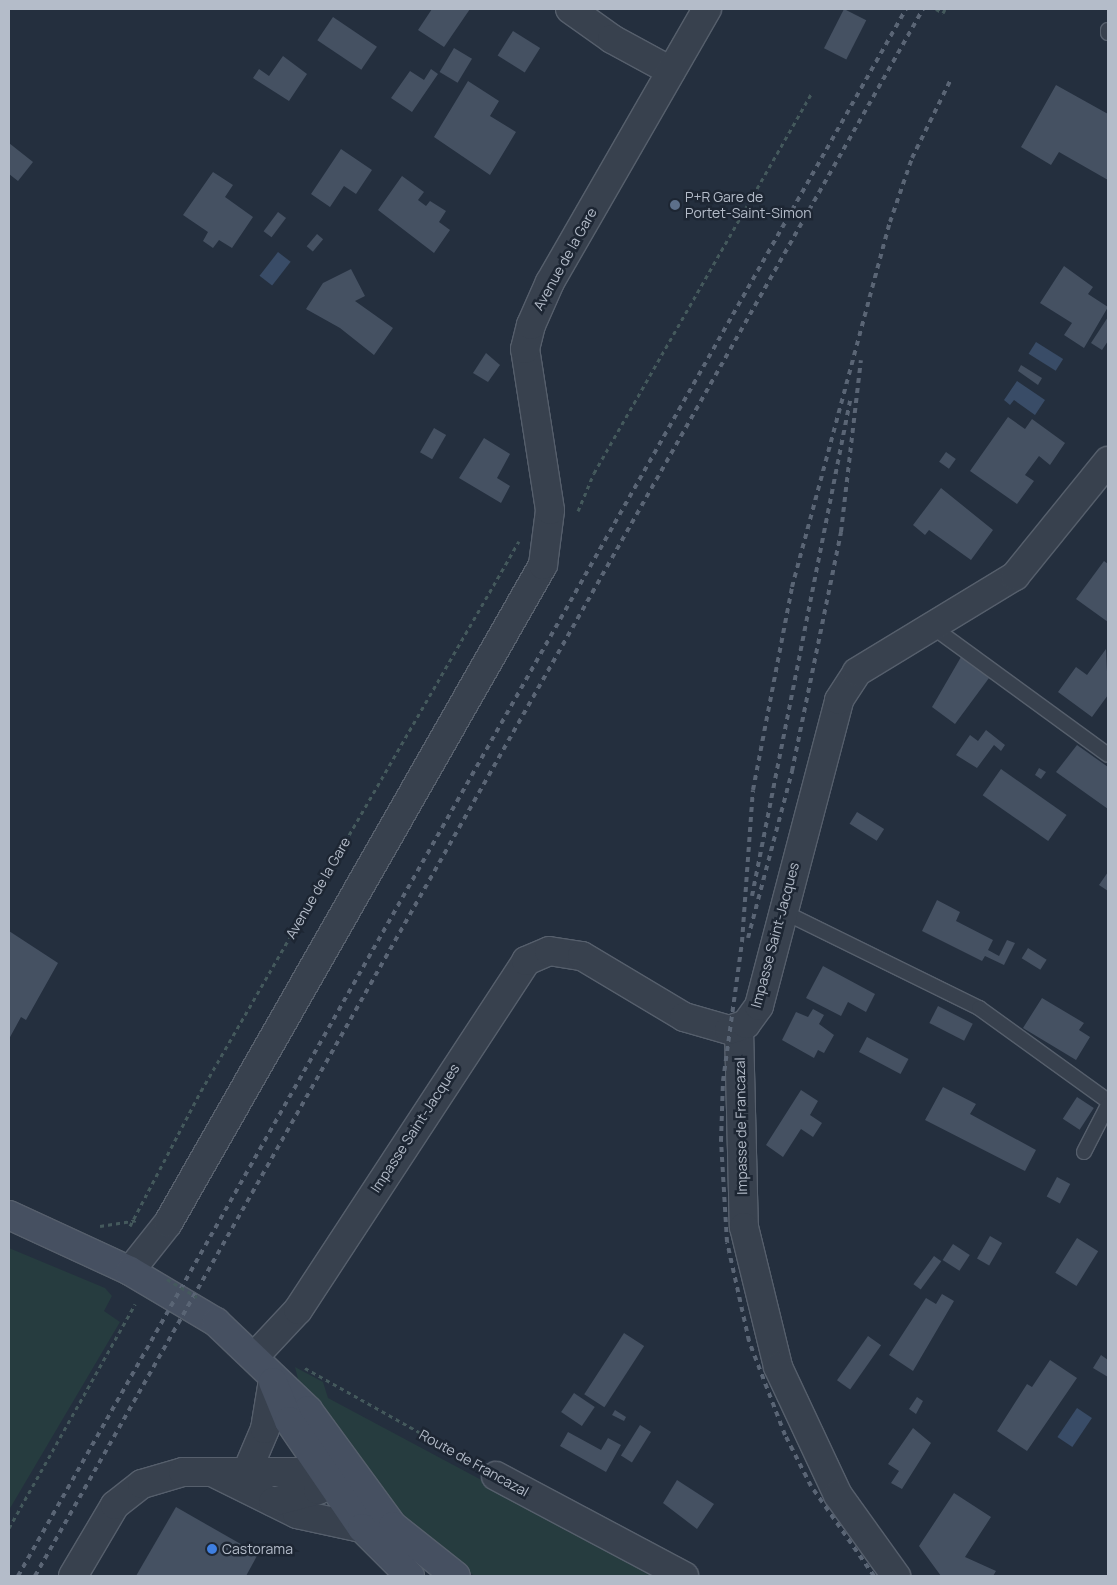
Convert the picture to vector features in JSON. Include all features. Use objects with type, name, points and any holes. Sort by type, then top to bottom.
[{"type":"street","points":[[570,9],[612,39],[672,71]]},
{"type":"street","name":"Avenue de la Gare","points":[[130,1271],[168,1223],[543,565],[550,535],[550,510],[525,349],[530,325],[550,282],[707,9]]},
{"type":"street","name":"Impasse Saint-Jacques","points":[[263,1348],[298,1310],[526,961],[549,951],[582,956],[684,1017],[713,1028],[738,1029],[758,1006],[839,700],[857,672],[934,628],[1015,576],[1108,461]]},
{"type":"street","name":"Impasse de Francazal","points":[[738,1029],[744,1227],[778,1367],[838,1495],[896,1576]]},
{"type":"street","points":[[9,1215],[130,1271],[263,1348],[273,1380],[265,1429],[248,1469]]},
{"type":"street","points":[[273,1380],[308,1410],[336,1476],[362,1528],[410,1576]]},
{"type":"street","points":[[73,1576],[115,1505],[128,1493],[161,1477],[248,1469],[336,1476],[393,1526],[456,1576]]},
{"type":"street","points":[[211,1471],[318,1522],[362,1528]]},
{"type":"street","points":[[273,1502],[336,1476]]},
{"type":"street","name":"Route de Francazal","points":[[496,1476],[684,1576]]},
{"type":"lane","points":[[934,628],[1108,756]]},
{"type":"lane","points":[[782,911],[978,1008],[1108,1101]]},
{"type":"lane","points":[[1084,1152],[1108,1105]]},
{"type":"path","points":[[936,9],[943,13],[945,9]]},
{"type":"path","points":[[576,514],[594,473],[812,93]]},
{"type":"path","name":"Avenue de la Gare","points":[[130,1271],[130,1219],[512,549],[522,538],[550,535]]},
{"type":"path","points":[[83,1250],[94,1228],[130,1219],[168,1223]]},
{"type":"path","points":[[167,1279],[197,1297]]},
{"type":"path","points":[[9,1528],[133,1311],[132,1298]]},
{"type":"path","name":"Route de Francazal","points":[[263,1348],[323,1378],[496,1476]]},
{"type":"green space","points":[[9,1248],[105,1288],[112,1296],[104,1311],[120,1322],[9,1510]]},
{"type":"green space","points":[[295,1367],[323,1382],[328,1398],[661,1576],[475,1576],[439,1554],[417,1534],[299,1383]]},
{"type":"water","points":[[278,252],[291,262],[272,285],[260,276]]},
{"type":"water","points":[[1036,342],[1063,359],[1056,371],[1029,354]]},
{"type":"water","points":[[1017,381],[1045,400],[1035,415],[1014,400],[1010,405],[1004,400]]},
{"type":"water","points":[[1077,1408],[1092,1418],[1072,1447],[1057,1437]]},
{"type":"building","points":[[432,9],[470,9],[444,47],[418,30]]},
{"type":"building","points":[[844,9],[866,20],[846,60],[824,48]]},
{"type":"building","points":[[333,17],[377,47],[361,70],[317,40]]},
{"type":"building","points":[[513,31],[540,48],[525,73],[498,56]]},
{"type":"building","points":[[454,48],[472,59],[458,83],[440,72]]},
{"type":"building","points":[[283,56],[307,74],[289,101],[253,78],[259,69],[269,76]]},
{"type":"building","points":[[431,69],[438,74],[412,112],[391,98],[410,71],[424,80]]},
{"type":"building","points":[[468,81],[499,101],[490,116],[516,132],[490,175],[434,137]]},
{"type":"building","points":[[1056,85],[1108,114],[1108,180],[1059,152],[1051,165],[1021,147]]},
{"type":"building","points":[[9,143],[33,162],[18,181],[9,174]]},
{"type":"building","points":[[341,149],[372,170],[356,194],[344,186],[330,207],[311,194]]},
{"type":"building","points":[[213,172],[233,185],[225,197],[253,217],[232,248],[219,240],[213,248],[203,241],[208,232],[183,215]]},
{"type":"building","points":[[402,176],[424,192],[418,200],[426,206],[430,201],[446,211],[439,222],[450,230],[434,253],[378,210]]},
{"type":"building","points":[[278,212],[286,218],[272,237],[264,231]]},
{"type":"building","points":[[317,234],[323,239],[313,251],[307,246]]},
{"type":"building","points":[[1064,266],[1093,287],[1088,294],[1108,307],[1084,348],[1064,335],[1072,323],[1040,303]]},
{"type":"building","points":[[351,269],[365,296],[355,301],[393,328],[374,355],[340,328],[306,309],[323,283]]},
{"type":"building","points":[[1108,317],[1108,341],[1102,350],[1091,343]]},
{"type":"building","points":[[486,353],[500,365],[488,382],[473,373]]},
{"type":"building","points":[[1021,365],[1042,378],[1038,385],[1018,371]]},
{"type":"building","points":[[1008,417],[1025,429],[1032,419],[1065,443],[1050,465],[1039,456],[1025,475],[1034,481],[1017,504],[970,471]]},
{"type":"building","points":[[434,428],[446,435],[432,459],[420,452]]},
{"type":"building","points":[[484,438],[510,454],[497,478],[510,486],[501,503],[459,478]]},
{"type":"building","points":[[946,452],[956,459],[949,469],[939,462]]},
{"type":"building","points":[[941,488],[993,530],[971,560],[929,530],[925,535],[913,525]]},
{"type":"building","points":[[1104,561],[1108,564],[1108,622],[1076,599]]},
{"type":"building","points":[[1106,649],[1108,695],[1092,717],[1058,692],[1076,667],[1087,675]]},
{"type":"building","points":[[961,657],[989,678],[955,724],[932,707]]},
{"type":"building","points":[[986,730],[1005,745],[1001,751],[994,745],[977,768],[956,755],[970,735],[978,741]]},
{"type":"building","points":[[1077,745],[1108,767],[1108,809],[1056,772]]},
{"type":"building","points":[[1039,768],[1046,772],[1041,779],[1035,775]]},
{"type":"building","points":[[1001,769],[1067,815],[1048,841],[983,795]]},
{"type":"building","points":[[857,812],[884,829],[877,841],[850,824]]},
{"type":"building","points":[[1108,872],[1108,891],[1099,885]]},
{"type":"building","points":[[937,900],[960,912],[956,921],[993,940],[988,950],[999,956],[1007,940],[1015,943],[1004,965],[985,956],[982,961],[922,931]]},
{"type":"building","points":[[9,931],[58,963],[26,1020],[21,1017],[9,1039]]},
{"type":"building","points":[[1028,948],[1047,960],[1040,970],[1022,958]]},
{"type":"building","points":[[823,966],[875,994],[866,1012],[848,1002],[841,1016],[806,998]]},
{"type":"building","points":[[1042,998],[1084,1023],[1079,1030],[1090,1037],[1076,1060],[1023,1028]]},
{"type":"building","points":[[938,1006],[973,1024],[964,1041],[929,1023]]},
{"type":"building","points":[[813,1009],[824,1015],[819,1024],[834,1035],[824,1053],[818,1050],[814,1058],[782,1040],[796,1012],[808,1017]]},
{"type":"building","points":[[867,1037],[908,1059],[901,1074],[859,1052]]},
{"type":"building","points":[[943,1087],[976,1104],[970,1114],[1036,1150],[1025,1171],[925,1120]]},
{"type":"building","points":[[801,1090],[818,1101],[810,1115],[822,1123],[813,1137],[801,1129],[783,1157],[766,1145]]},
{"type":"building","points":[[1077,1097],[1094,1108],[1080,1130],[1063,1119]]},
{"type":"building","points":[[1057,1177],[1070,1184],[1060,1203],[1047,1196]]},
{"type":"building","points":[[990,1236],[1002,1243],[989,1266],[977,1259]]},
{"type":"building","points":[[1077,1238],[1098,1251],[1076,1286],[1055,1273]]},
{"type":"building","points":[[953,1244],[970,1255],[959,1271],[943,1260]]},
{"type":"building","points":[[934,1256],[941,1261],[921,1290],[913,1284]]},
{"type":"building","points":[[942,1294],[954,1301],[913,1371],[889,1355],[926,1298],[936,1304]]},
{"type":"building","points":[[624,1333],[644,1346],[604,1407],[584,1394]]},
{"type":"building","points":[[868,1336],[881,1345],[850,1389],[837,1380]]},
{"type":"building","points":[[1101,1355],[1108,1360],[1108,1377],[1093,1368]]},
{"type":"building","points":[[1050,1360],[1077,1378],[1027,1451],[997,1431],[1027,1384],[1032,1387]]},
{"type":"building","points":[[574,1393],[595,1407],[582,1426],[561,1412]]},
{"type":"building","points":[[917,1397],[923,1401],[916,1414],[909,1409]]},
{"type":"building","points":[[615,1410],[626,1417],[624,1421],[612,1415]]},
{"type":"building","points":[[640,1425],[651,1432],[632,1462],[621,1456]]},
{"type":"building","points":[[913,1428],[931,1443],[902,1489],[891,1483],[899,1471],[888,1464]]},
{"type":"building","points":[[568,1432],[601,1450],[608,1438],[621,1445],[606,1472],[560,1446]]},
{"type":"building","points":[[677,1480],[714,1504],[697,1529],[663,1503]]},
{"type":"building","points":[[954,1493],[991,1517],[965,1557],[996,1571],[993,1576],[941,1576],[919,1546]]},
{"type":"building","points":[[176,1507],[258,1554],[246,1576],[136,1576]]},
{"type":"railway","points":[[18,1576],[906,9]]},
{"type":"railway","points":[[35,1576],[923,9]]},
{"type":"railway","points":[[874,1576],[811,1486],[785,1435],[749,1341],[727,1242],[721,1141],[723,1081],[742,942],[753,790],[792,587],[890,222],[912,158],[951,79]]},
{"type":"railway","points":[[748,938],[792,771],[841,532],[861,360]]},
{"type":"railway","points":[[752,896],[850,401]]},
{"type":"place","name":"P+R Gare de Portet-Saint-Simon","points":[[675,205]]},
{"type":"place","name":"Castorama","points":[[212,1549]]}]
